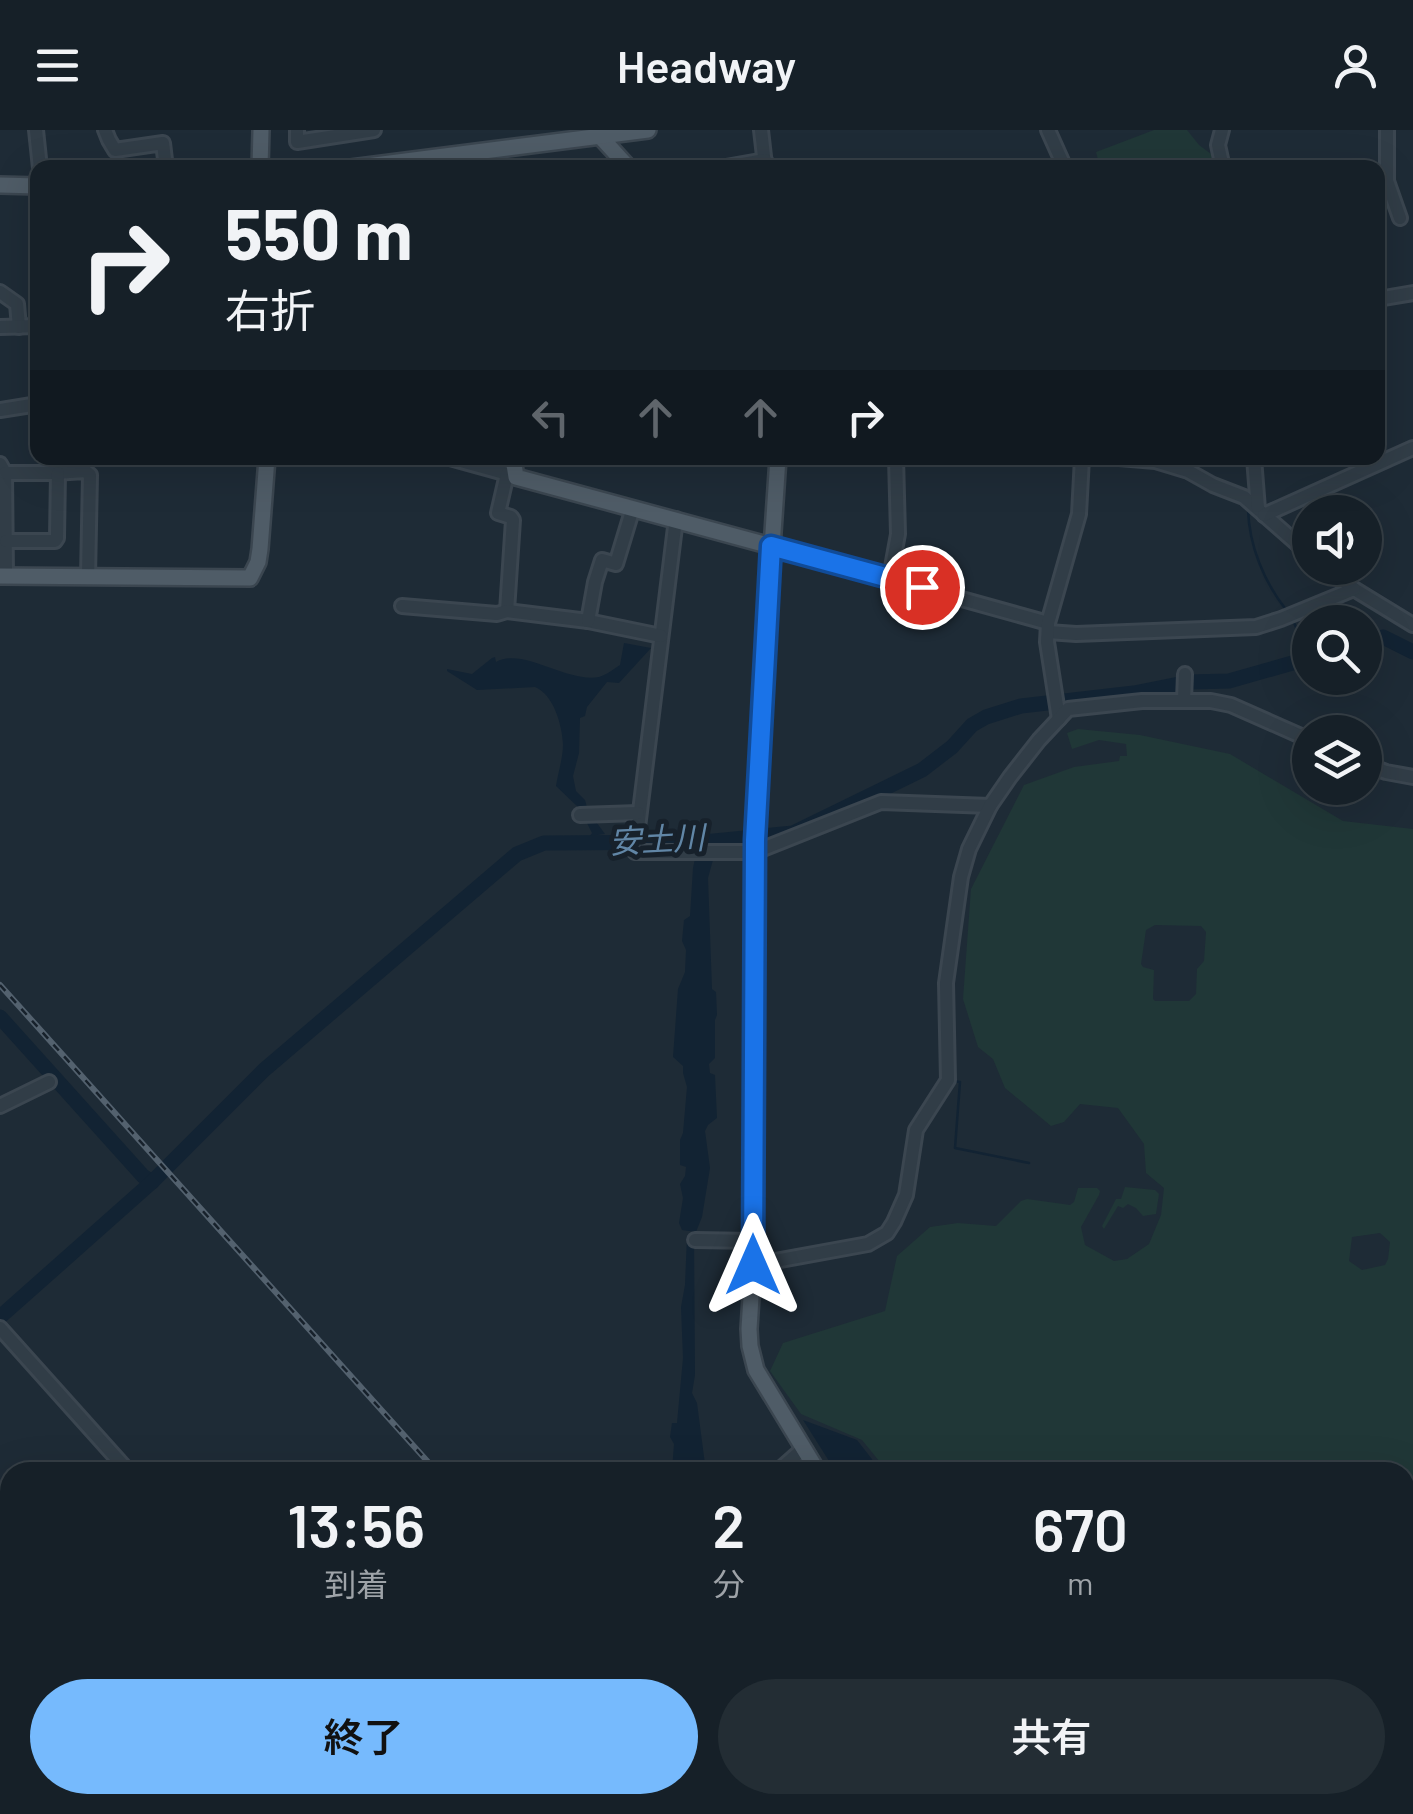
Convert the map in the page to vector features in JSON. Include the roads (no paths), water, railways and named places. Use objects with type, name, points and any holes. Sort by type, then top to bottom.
[{"type":"main road","points":[[260,160],[261,130]]},
{"type":"main road","points":[[407,160],[597,133],[648,130]]},
{"type":"main road","points":[[597,133],[621,160]]},
{"type":"main road","points":[[0,185],[30,186]]},
{"type":"main road","points":[[3,569],[88,577],[250,578],[260,549],[266,465]]},
{"type":"main road","points":[[512,465],[511,475],[771,546]]},
{"type":"main road","points":[[777,465],[755,841],[750,1329],[752,1357],[761,1381],[811,1462]]},
{"type":"street","points":[[36,130],[39,160]]},
{"type":"street","points":[[105,130],[116,150],[164,143],[165,160]]},
{"type":"street","points":[[297,130],[296,142],[374,130]]},
{"type":"street","points":[[761,130],[765,160]]},
{"type":"street","points":[[1221,160],[1218,145],[1222,130]]},
{"type":"street","points":[[1388,130],[1387,181],[1400,218]]},
{"type":"street","points":[[1052,131],[1062,160]]},
{"type":"street","points":[[0,292],[18,304],[19,327]]},
{"type":"street","points":[[1385,298],[1413,294]]},
{"type":"street","points":[[0,327],[30,326]]},
{"type":"street","points":[[0,410],[30,405]]},
{"type":"street","points":[[1385,458],[1413,448]]},
{"type":"street","points":[[475,465],[511,475],[498,513],[513,520],[507,610]]},
{"type":"street","points":[[890,578],[898,534],[896,465]]},
{"type":"street","points":[[1058,716],[1048,627],[1079,514],[1082,465]]},
{"type":"street","points":[[1170,465],[1188,470],[1254,507],[1292,539]]},
{"type":"street","points":[[1254,465],[1254,507]]},
{"type":"street","points":[[1254,507],[1367,465]]},
{"type":"street","points":[[3,569],[6,542],[2,468],[58,473],[85,470],[90,475],[88,577]]},
{"type":"street","points":[[6,542],[57,538],[58,473]]},
{"type":"street","points":[[588,622],[602,560],[616,564],[634,508]]},
{"type":"street","points":[[676,519],[635,852],[722,852],[882,802],[990,806]]},
{"type":"street","points":[[771,546],[1076,634],[1256,627],[1354,589]]},
{"type":"street","points":[[1349,585],[1413,625]]},
{"type":"street","points":[[402,606],[496,614],[507,610],[660,636]]},
{"type":"street","points":[[1184,694],[1185,674]]},
{"type":"street","points":[[753,1265],[868,1244],[886,1232],[900,1209],[906,1195],[916,1130],[948,1080],[945,994],[961,876],[969,848],[990,806],[1058,716],[1088,706],[1184,694],[1230,705],[1292,732]]},
{"type":"street","points":[[1382,770],[1413,777]]},
{"type":"street","points":[[586,814],[638,813]]},
{"type":"street","points":[[0,1106],[49,1082]]},
{"type":"street","points":[[696,1240],[753,1241]]},
{"type":"street","points":[[0,1328],[120,1462]]},
{"type":"street","points":[[788,1462],[803,1449]]},
{"type":"water","points":[[624,643],[651,648],[619,683],[607,682],[580,718],[579,753],[573,776],[576,791],[605,834],[590,836],[580,809],[556,786],[562,736],[556,711],[542,691],[535,687],[477,690],[447,669],[472,674],[495,657],[496,662],[519,659],[573,675],[599,677],[620,665]]},
{"type":"water","points":[[697,849],[716,849],[708,878],[712,989],[716,992],[717,1015],[715,1058],[709,1064],[710,1073],[715,1075],[717,1118],[705,1131],[710,1168],[696,1232],[682,1230],[679,1223],[683,1198],[680,1184],[686,1167],[680,1165],[680,1140],[687,1087],[683,1066],[673,1057],[678,989],[685,972],[684,920],[690,916]]},
{"type":"water","points":[[694,1235],[692,1393],[697,1403],[705,1462],[673,1462],[674,1444],[670,1437],[672,1423],[677,1423],[683,1358],[681,1307],[687,1236]]},
{"type":"water","points":[[803,1420],[857,1440],[874,1462],[830,1462]]},
{"type":"waterway","points":[[1248,465],[1249,471]]},
{"type":"waterway","points":[[1248,496],[1250,479]]},
{"type":"waterway","points":[[1248,509],[1259,563],[1287,611]]},
{"type":"waterway","name":"安土川","points":[[1382,637],[1413,652]]},
{"type":"waterway","name":"安土川","points":[[0,1317],[152,1182],[264,1070],[517,854],[544,843],[704,842],[793,833],[922,770],[986,717],[1021,706],[1134,693],[1189,682],[1229,681],[1292,663]]},
{"type":"waterway","points":[[0,1017],[152,1182]]},
{"type":"waterway","points":[[953,1081],[960,1082],[955,1148],[1029,1163]]},
{"type":"railway","points":[[0,985],[428,1462]]}]
